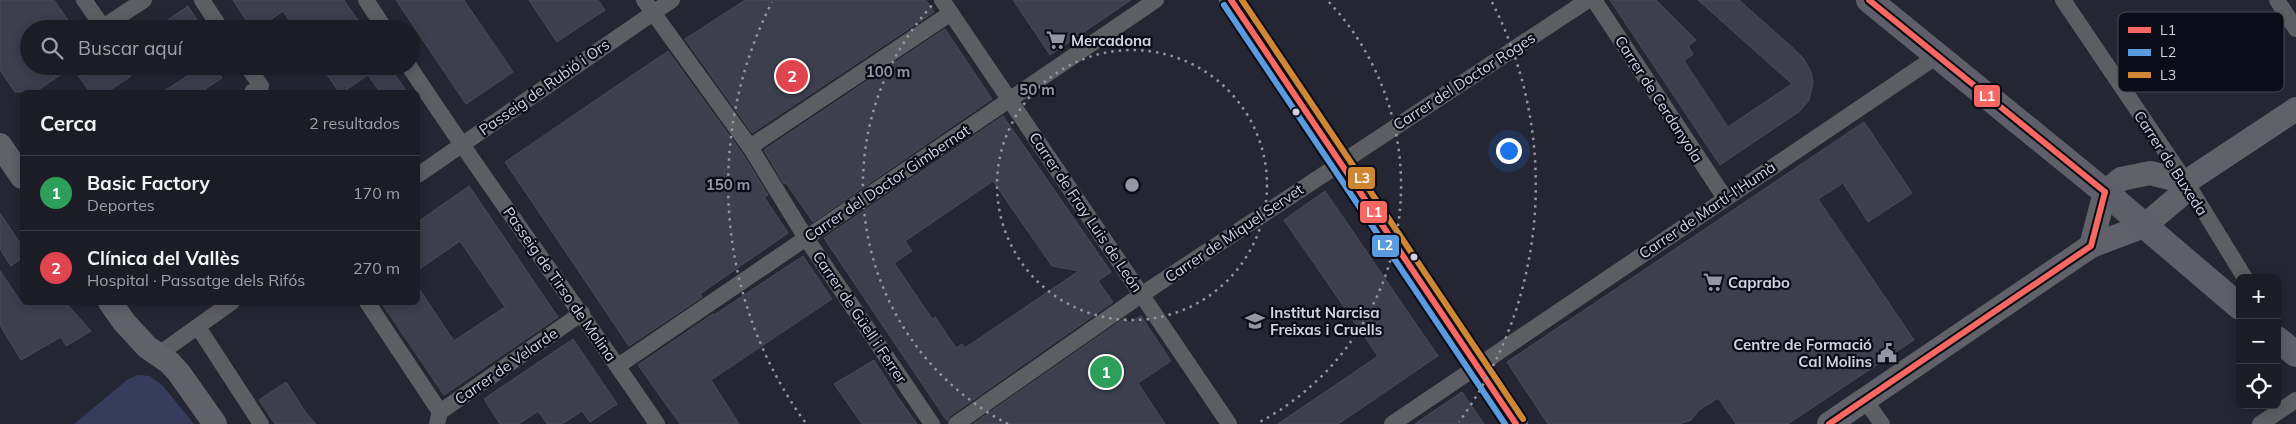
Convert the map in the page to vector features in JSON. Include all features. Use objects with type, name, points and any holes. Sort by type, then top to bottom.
[{"type":"main road","points":[[1869,0],[2105,192],[2236,304]]},
{"type":"street","points":[[84,0],[97,20]]},
{"type":"street","points":[[113,20],[144,0]]},
{"type":"street","points":[[202,0],[215,20]]},
{"type":"street","points":[[366,0],[379,20]]},
{"type":"street","name":"Passeig de Rubió i Ors","points":[[420,174],[648,7],[672,0]]},
{"type":"street","name":"Carrer del Doctor Gimbernat","points":[[618,366],[1156,0]]},
{"type":"street","points":[[1231,0],[1516,424]]},
{"type":"street","name":"Carrer del Doctor Roges","points":[[1340,163],[1588,0]]},
{"type":"street","name":"Carrer de Cerdanyola","points":[[1594,0],[1725,198]]},
{"type":"street","name":"Carrer de Buxeda","points":[[2062,0],[2118,82]]},
{"type":"street","points":[[2277,0],[2296,30]]},
{"type":"street","name":"Carrer de Güell i Ferrer","points":[[648,7],[750,147],[806,238],[932,424]]},
{"type":"street","points":[[750,147],[947,7]]},
{"type":"street","name":"Carrer de Fray Luis de León","points":[[947,7],[1229,424]]},
{"type":"street","name":"Carrer de Martí-l'Humà","points":[[1392,424],[1937,56]]},
{"type":"street","points":[[253,75],[260,86],[255,90]]},
{"type":"street","name":"Passeig de Tirso de Molina","points":[[415,75],[461,145],[582,313],[657,424]]},
{"type":"street","name":"Carrer de Buxeda","points":[[2125,92],[2186,182],[2243,274]]},
{"type":"street","points":[[1829,424],[2091,246],[2144,226],[2174,203],[2182,194],[2186,182],[2296,109]]},
{"type":"street","points":[[0,145],[20,174]]},
{"type":"street","name":"Carrer de Miquel Servet","points":[[956,424],[1141,295],[1340,163]]},
{"type":"street","points":[[2091,246],[2105,192],[2121,179],[2150,173],[2186,182]]},
{"type":"street","points":[[112,305],[128,327],[147,347],[159,354],[179,373],[215,424]]},
{"type":"street","points":[[159,354],[228,305]]},
{"type":"street","points":[[369,305],[439,418]]},
{"type":"street","name":"Carrer de Velarde","points":[[439,418],[582,313]]},
{"type":"street","points":[[198,327],[261,424]]},
{"type":"street","points":[[1865,400],[1882,424]]},
{"type":"street","points":[[2260,424],[2296,400]]},
{"type":"shaded area","points":[[138,375],[150,376],[163,386],[194,424],[74,424],[128,379]]},
{"type":"building","points":[[0,0],[54,0],[68,20],[20,20],[20,75],[60,75],[38,90],[20,90],[20,92],[15,92],[0,70]]},
{"type":"building","points":[[233,0],[344,0],[358,20],[289,20],[283,11],[270,20],[246,20]]},
{"type":"building","points":[[396,0],[464,0],[513,72],[466,104],[420,36],[420,20],[409,20]]},
{"type":"building","points":[[529,0],[598,0],[605,10],[557,42]]},
{"type":"building","points":[[745,0],[926,0],[934,12],[752,133],[685,39]]},
{"type":"building","name":"Mercadona","points":[[1013,0],[1131,0],[1050,55]]},
{"type":"building","points":[[1610,0],[1656,0],[1696,40],[1688,46],[1693,54],[1684,61],[1728,127],[1792,84],[1698,0],[1739,0],[1793,48],[1804,59],[1811,72],[1813,83],[1809,100],[1800,111],[1720,165]]},
{"type":"building","points":[[188,6],[197,20],[168,20]]},
{"type":"building","points":[[945,29],[992,99],[813,222],[786,183],[784,184],[764,150]]},
{"type":"building","points":[[668,51],[742,153],[768,195],[764,197],[788,233],[700,294],[702,297],[629,346],[505,162]]},
{"type":"building","points":[[78,75],[131,76],[110,90],[89,90]]},
{"type":"building","points":[[188,75],[220,75],[222,78],[204,90],[166,90]]},
{"type":"building","points":[[327,75],[368,75],[346,90],[338,90]]},
{"type":"building","points":[[368,75],[395,75],[406,90],[379,90]]},
{"type":"building","points":[[1003,116],[1111,272],[1098,281],[1113,302],[950,416],[947,421],[824,238]],"holes":[[[993,181],[1052,266],[1079,271],[965,348],[962,344],[956,348],[935,317],[933,320],[894,263],[912,251],[905,241]]]},
{"type":"building","name":"Caprabo","points":[[1864,122],[1912,193],[1868,222],[1843,183],[1818,199],[1914,340],[1788,424],[1736,424],[1718,398],[1699,410],[1691,420],[1679,424],[1548,424],[1507,362]]},
{"type":"building","points":[[469,186],[558,317],[444,395],[383,305],[420,305],[420,290],[454,341],[505,307],[460,241],[420,269],[420,221]]},
{"type":"building","points":[[1325,191],[1438,356],[1338,424],[1278,424],[1378,356],[1284,220]]},
{"type":"building","points":[[0,213],[20,243],[20,259],[11,266],[0,249]]},
{"type":"building","points":[[803,256],[832,299],[711,380],[739,424],[680,424],[638,365]]},
{"type":"building","points":[[0,271],[20,301],[20,305],[68,305],[91,331],[66,346],[61,337],[21,360],[0,325]]},
{"type":"building","points":[[1141,316],[1171,361],[1138,383],[1165,424],[973,424],[1125,318],[1129,323]]},
{"type":"building","points":[[573,339],[617,404],[590,422],[582,411],[562,424],[547,424],[538,411],[519,424],[500,424],[484,399]]},
{"type":"building","points":[[874,360],[917,424],[862,424],[834,384]]},
{"type":"building","points":[[286,382],[306,413],[316,424],[275,424],[259,400]]},
{"type":"building","points":[[1462,392],[1484,424],[1415,424],[1431,413]]},
{"type":"transit line","name":"L1","points":[[1231,0],[1516,424]]},
{"type":"transit line","name":"L3","points":[[1242,0],[1523,419]]},
{"type":"transit line","name":"L1","points":[[1869,0],[2105,192]]},
{"type":"transit line","name":"L2","points":[[1224,5],[1505,424]]},
{"type":"transit line","name":"L1","points":[[1829,424],[2091,246],[2105,192]]},
{"type":"place","name":"Mercadona","points":[[1056,40]]},
{"type":"place","name":"Clínica del Vallès","points":[[792,76]]},
{"type":"place","name":"Caprabo","points":[[1713,282]]},
{"type":"place","name":"Institut Narcisa Freixas i Cruells","points":[[1255,321]]},
{"type":"place","name":"Centre de Formació Cal Molins","points":[[1887,353]]},
{"type":"place","name":"Basic Factory","points":[[1106,372]]}]
